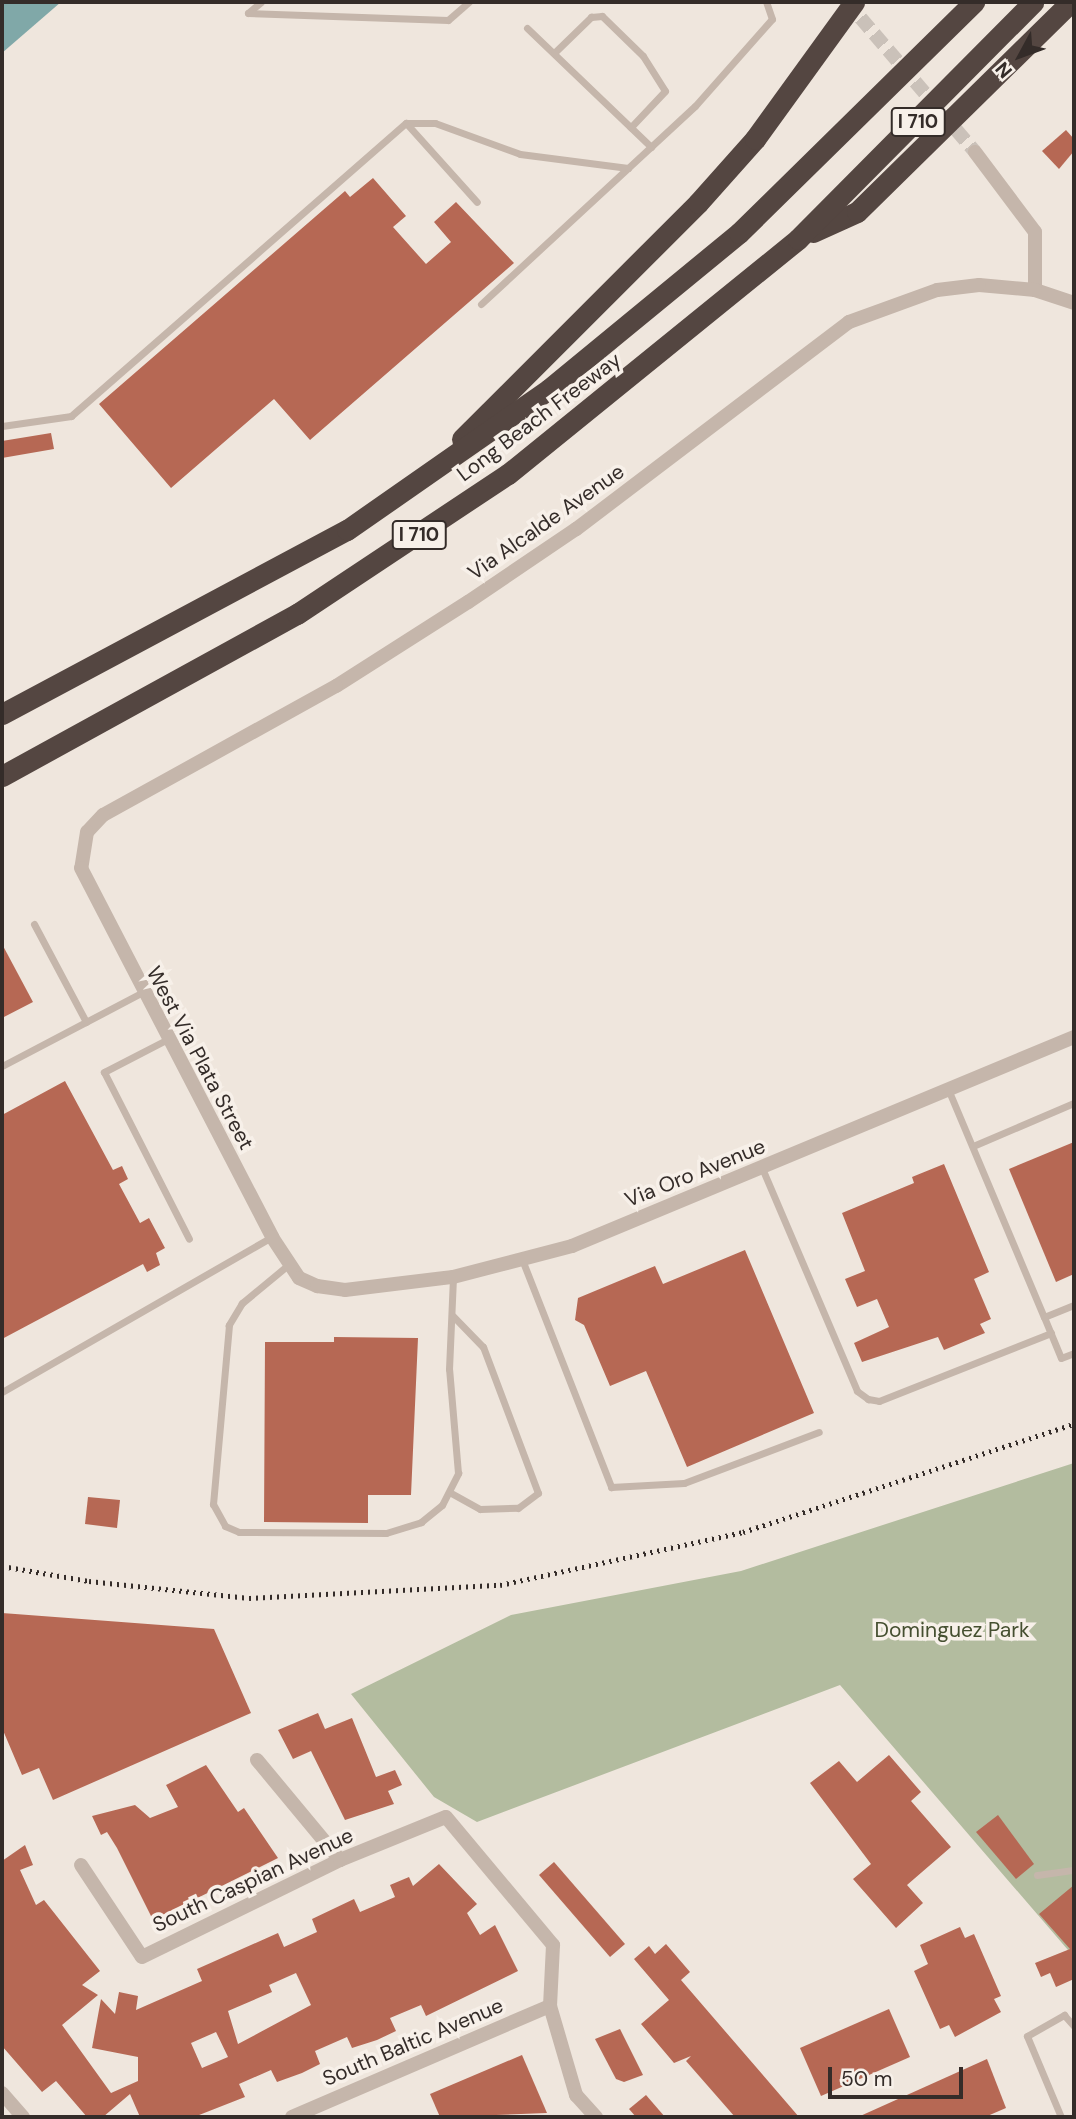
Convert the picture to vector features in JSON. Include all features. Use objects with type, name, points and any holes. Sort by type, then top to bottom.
[{"type":"highway","points":[[414,487],[698,203],[755,139],[855,2]]},
{"type":"highway","name":"Long Beach Freeway","points":[[2,714],[347,530],[414,487],[549,390],[739,233],[974,2]]},
{"type":"highway","name":"Long Beach Freeway","points":[[2,776],[201,670],[409,542],[620,388],[798,239],[1033,2]]},
{"type":"highway","points":[[798,239],[857,212],[1071,2]]},
{"type":"street","points":[[975,152],[1035,232],[1035,290]]},
{"type":"street","name":"Via Alcalde Avenue","points":[[87,832],[124,803],[336,686],[468,602],[576,529],[849,321],[937,290],[979,285],[1035,290],[1074,303]]},
{"type":"street","name":"West Via Plata Street","points":[[87,832],[81,868],[90,894],[288,1265],[317,1286]]},
{"type":"street","name":"Via Oro Avenue","points":[[317,1286],[345,1290],[453,1277],[523,1262],[762,1168],[1074,1037]]},
{"type":"street","points":[[257,1760],[340,1860]]},
{"type":"street","name":"South Caspian Avenue","points":[[81,1866],[142,1957],[340,1860],[446,1817],[553,1945],[550,2006]]},
{"type":"street","points":[[550,2006],[576,2095],[596,2117]]},
{"type":"street","name":"South Baltic Avenue","points":[[292,2117],[550,2006]]},
{"type":"street","points":[[2,2093],[23,2117]]},
{"type":"lane","points":[[261,2],[248,13],[448,20],[469,2]]},
{"type":"lane","points":[[481,304],[651,147],[772,19],[766,2]]},
{"type":"lane","points":[[554,53],[590,17],[602,16],[643,56],[665,91],[631,127]]},
{"type":"lane","points":[[527,28],[651,147]]},
{"type":"lane","points":[[2,426],[71,416],[406,123],[435,123],[520,154],[628,168]]},
{"type":"lane","points":[[406,123],[477,202]]},
{"type":"lane","points":[[34,924],[86,1021]]},
{"type":"lane","points":[[2,1066],[141,993]]},
{"type":"lane","points":[[166,1040],[104,1072],[189,1239]]},
{"type":"lane","points":[[948,1088],[1061,1358],[1074,1353]]},
{"type":"lane","points":[[973,1146],[1074,1103]]},
{"type":"lane","points":[[762,1168],[857,1391],[868,1399],[879,1401],[1051,1333]]},
{"type":"lane","points":[[2,1392],[272,1237]]},
{"type":"lane","points":[[523,1262],[611,1487],[684,1483],[819,1432]]},
{"type":"lane","points":[[288,1265],[242,1303],[229,1325],[216,1515],[225,1526],[255,1534],[386,1533],[421,1522],[451,1493],[458,1474],[449,1369],[453,1277]]},
{"type":"lane","points":[[1044,1317],[1074,1305]]},
{"type":"lane","points":[[451,1493],[480,1509],[517,1507],[538,1493],[483,1347],[453,1316]]},
{"type":"lane","points":[[1037,1875],[1074,1870]]},
{"type":"lane","points":[[1061,2117],[1027,2036],[1064,2015],[1074,2026]]},
{"type":"green space","name":"Dominguez Park","points":[[1074,1463],[1074,1957],[840,1685],[477,1822],[434,1797],[351,1694],[511,1615],[741,1571]]},
{"type":"water","points":[[2,2],[61,2],[2,53]]},
{"type":"building","points":[[1066,130],[1074,139],[1074,151],[1059,169],[1042,151]]},
{"type":"building","points":[[373,178],[406,216],[393,227],[426,264],[451,242],[434,222],[456,202],[514,263],[310,440],[274,399],[171,488],[99,404],[345,191],[350,197]]},
{"type":"building","points":[[51,433],[54,449],[2,458],[2,441]]},
{"type":"building","points":[[2,944],[33,1002],[2,1018]]},
{"type":"building","points":[[65,1081],[113,1170],[122,1166],[128,1179],[119,1184],[140,1223],[149,1218],[165,1248],[156,1253],[160,1265],[147,1272],[143,1264],[2,1339],[2,1115]]},
{"type":"building","points":[[1074,1142],[1074,1274],[1056,1282],[1009,1169]]},
{"type":"building","points":[[944,1164],[989,1272],[974,1279],[991,1319],[980,1324],[985,1333],[944,1350],[938,1337],[862,1362],[854,1343],[889,1327],[877,1299],[857,1307],[845,1279],[865,1271],[842,1213],[914,1183],[912,1177]]},
{"type":"building","points":[[745,1250],[814,1413],[687,1467],[646,1371],[610,1386],[584,1325],[575,1320],[578,1298],[655,1266],[663,1284]]},
{"type":"building","points":[[334,1337],[418,1338],[411,1495],[368,1495],[368,1523],[264,1522],[265,1342],[334,1342]]},
{"type":"building","points":[[88,1497],[120,1500],[117,1528],[85,1524]]},
{"type":"building","points":[[2,1613],[214,1629],[251,1713],[53,1800],[39,1768],[22,1775],[2,1728]]},
{"type":"building","points":[[318,1713],[325,1729],[352,1718],[376,1777],[395,1770],[402,1785],[388,1791],[394,1804],[345,1820],[311,1751],[293,1759],[278,1730]]},
{"type":"building","points":[[889,1755],[921,1792],[911,1801],[951,1847],[907,1885],[923,1903],[896,1928],[853,1879],[871,1864],[810,1783],[839,1761],[857,1782]]},
{"type":"building","points":[[206,1765],[238,1812],[244,1808],[278,1858],[153,1920],[117,1848],[107,1832],[101,1835],[92,1816],[135,1805],[150,1818],[178,1807],[166,1785]]},
{"type":"building","points":[[998,1815],[1034,1864],[1016,1879],[976,1832]]},
{"type":"building","points":[[25,1845],[33,1865],[20,1870],[36,1905],[44,1900],[100,1971],[82,1985],[98,1995],[62,2025],[111,2093],[138,2081],[138,2057],[92,2048],[101,1999],[115,2014],[119,1992],[138,1996],[136,2010],[202,1981],[197,1969],[278,1933],[284,1947],[317,1932],[312,1919],[354,1899],[360,1912],[395,1897],[390,1885],[409,1877],[413,1886],[439,1864],[477,1904],[467,1913],[480,1935],[495,1925],[518,1971],[426,2016],[421,2005],[390,2018],[396,2031],[377,2040],[352,2048],[347,2037],[315,2051],[320,2064],[302,2073],[277,2082],[271,2070],[239,2084],[245,2097],[194,2117],[140,2117],[130,2094],[103,2117],[87,2117],[56,2081],[42,2092],[2,2046],[2,1861]],"holes":[[[296,1973],[311,2005],[238,2044],[228,2011],[272,1992],[269,1985]],[[216,2032],[228,2057],[202,2068],[191,2043]]]},
{"type":"building","points":[[554,1862],[625,1944],[610,1957],[539,1875]]},
{"type":"building","points":[[1074,1885],[1074,1979],[1056,1987],[1050,1973],[1041,1977],[1035,1963],[1070,1949],[1039,1914]]},
{"type":"building","points":[[960,1927],[965,1938],[974,1934],[1001,1996],[994,1999],[1001,2012],[955,2037],[949,2025],[940,2029],[914,1971],[928,1964],[920,1945]]},
{"type":"building","points":[[666,1944],[690,1972],[681,1980],[799,2117],[735,2117],[686,2061],[691,2056],[674,2063],[641,2024],[669,2000],[634,1959],[649,1946],[655,1954]]},
{"type":"building","points":[[889,2009],[910,2057],[821,2096],[800,2048]]},
{"type":"building","points":[[620,2029],[643,2075],[624,2082],[616,2079],[595,2039]]},
{"type":"building","points":[[522,2055],[547,2113],[440,2117],[430,2094]]},
{"type":"building","points":[[987,2059],[1006,2108],[985,2117],[858,2117]]},
{"type":"building","points":[[646,2095],[665,2117],[636,2117],[629,2109]]},
{"type":"tunnel","points":[[847,2],[975,152]]},
{"type":"railway","points":[[2,1566],[89,1581],[249,1598],[500,1585],[743,1532],[1074,1424]]}]
